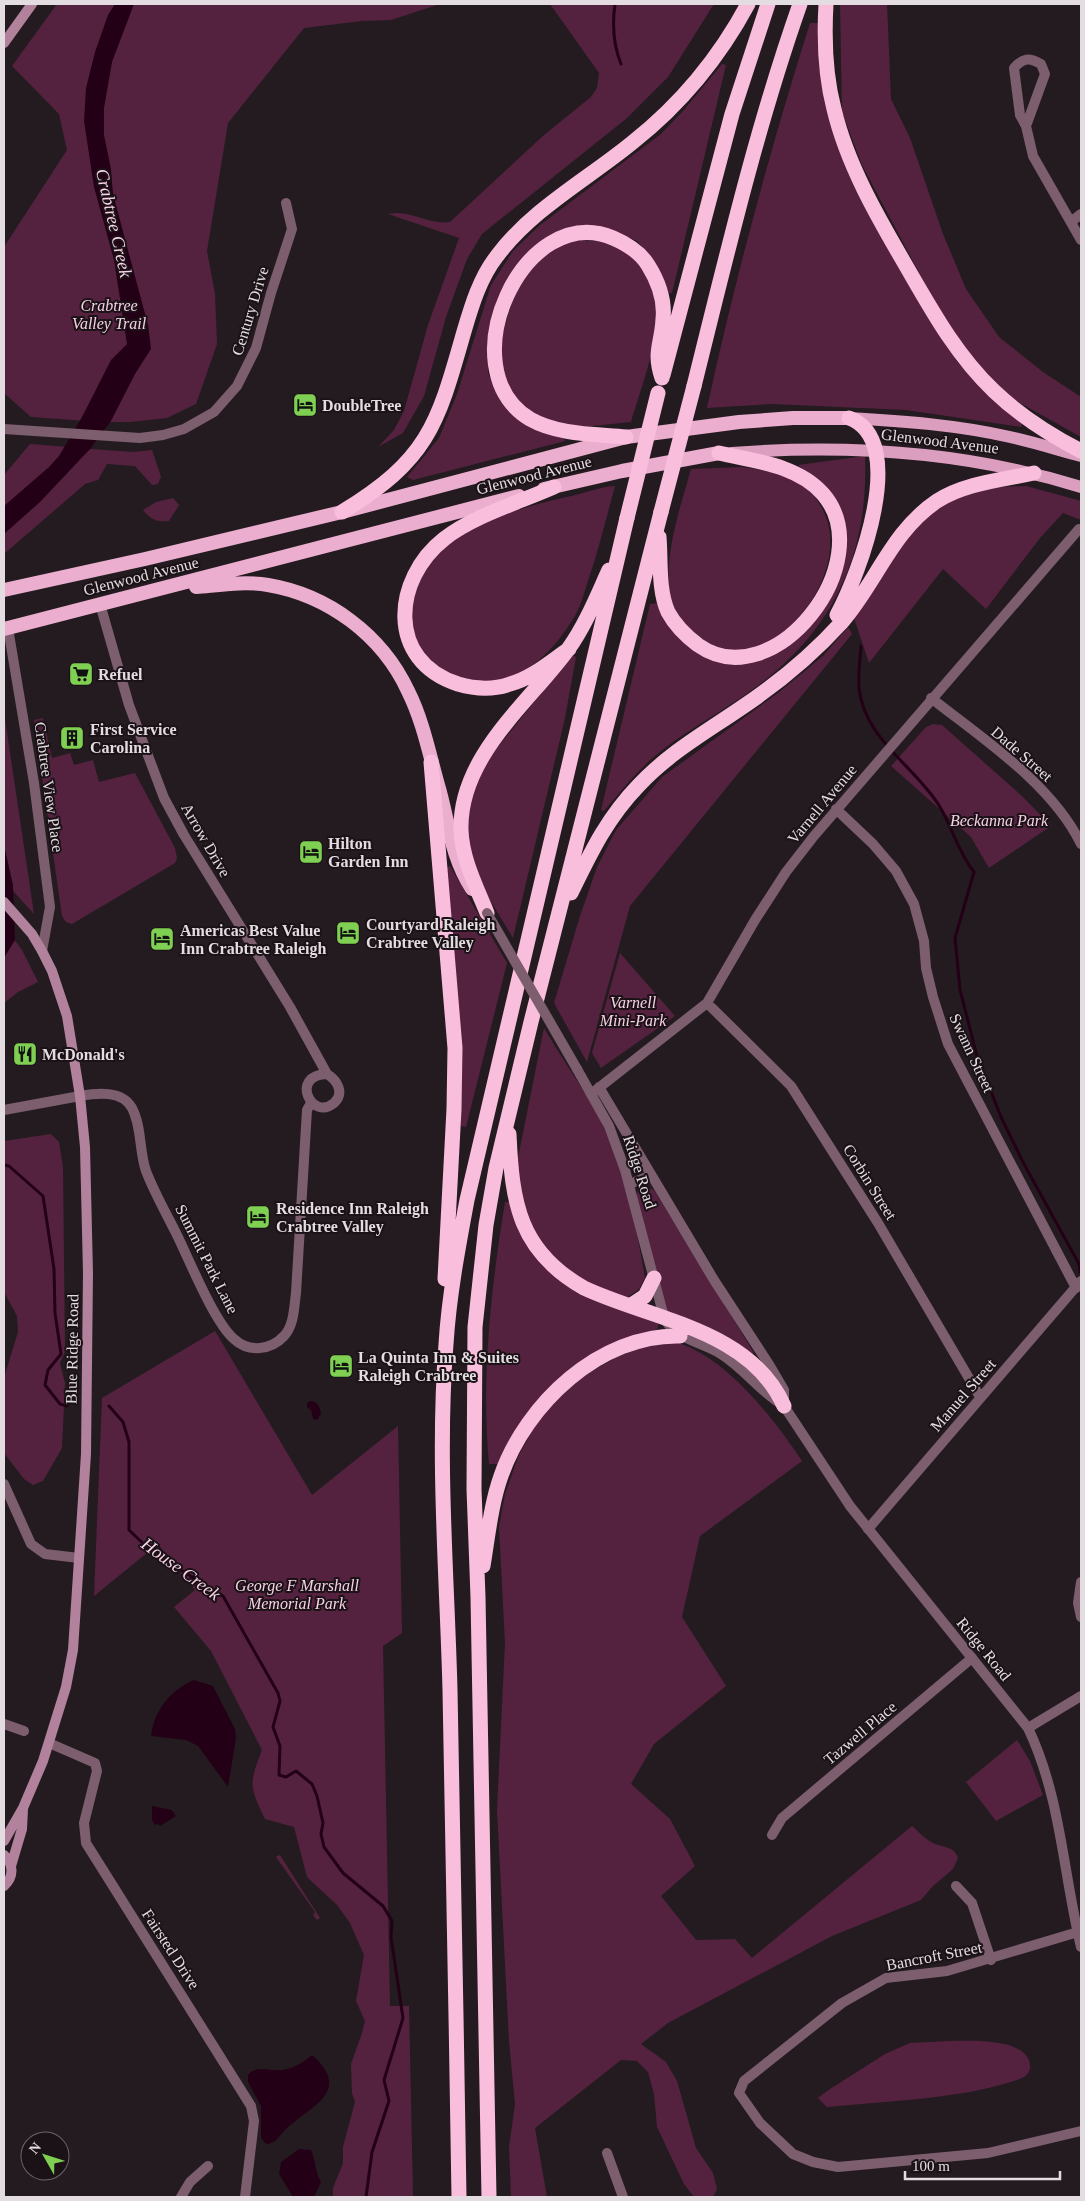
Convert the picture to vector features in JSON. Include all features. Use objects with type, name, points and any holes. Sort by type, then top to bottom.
[{"type":"highway","points":[[342,512],[390,478],[413,456],[424,442],[446,397],[475,299],[490,267],[502,249],[527,223],[632,143],[663,116],[717,56],[748,4]]},
{"type":"highway","points":[[459,2197],[450,1689],[444,1540],[443,1388],[454,1269],[467,1200],[658,393],[732,114],[768,4]]},
{"type":"highway","points":[[489,2197],[478,1597],[474,1480],[475,1327],[486,1225],[509,1114],[746,177],[780,62],[800,4]]},
{"type":"highway","points":[[826,4],[826,57],[834,110],[859,178],[889,237],[939,323],[977,374],[1019,414],[1081,451]]},
{"type":"highway","points":[[626,437],[565,431],[543,425],[518,410],[500,385],[494,365],[494,347],[500,313],[515,281],[536,254],[555,241],[587,233],[610,236],[638,252],[652,272],[663,303],[663,319],[656,361],[662,378]]},
{"type":"highway","name":"Glenwood Avenue","points":[[4,590],[342,512],[626,437],[739,422],[793,418],[849,418]]},
{"type":"highway","points":[[812,651],[844,603],[867,545],[875,501],[875,450],[872,437],[867,429],[849,418]]},
{"type":"highway","points":[[659,517],[663,593],[668,611],[682,632],[702,648],[723,656],[751,656],[772,648],[802,624],[824,594],[838,561],[841,534],[831,506],[816,487],[794,473],[766,463],[719,454]]},
{"type":"highway","name":"Glenwood Avenue","points":[[6,628],[554,487],[641,468],[719,454]]},
{"type":"highway","points":[[557,923],[604,826],[640,784],[686,744],[742,707],[812,651],[842,622],[898,540],[928,508],[949,495],[969,487],[1034,473]]},
{"type":"highway","points":[[554,487],[469,524],[444,539],[422,562],[412,580],[406,598],[404,623],[410,644],[427,666],[448,680],[475,688],[501,687],[522,680],[568,649]]},
{"type":"highway","points":[[487,913],[468,864],[462,841],[462,820],[466,793],[485,754],[568,649],[583,625],[621,544]]},
{"type":"highway","points":[[163,589],[227,584],[267,585],[299,592],[333,608],[354,623],[375,642],[401,677],[422,725],[453,850],[468,883],[487,913]]},
{"type":"highway","points":[[431,762],[455,1058],[446,1254],[446,1342]]},
{"type":"highway","points":[[509,1114],[512,1187],[522,1220],[542,1256],[571,1281],[599,1295],[664,1317],[708,1336],[741,1354],[765,1377],[778,1394],[784,1406]]},
{"type":"highway","points":[[630,1306],[645,1296],[654,1278]]},
{"type":"highway","points":[[478,1597],[495,1497],[501,1475],[516,1443],[535,1413],[574,1375],[606,1355],[641,1340],[661,1335],[680,1336]]},
{"type":"main road","points":[[4,43],[32,4]]},
{"type":"main road","name":"Glenwood Avenue","points":[[849,418],[905,421],[967,429],[1011,437],[1081,456]]},
{"type":"main road","name":"Glenwood Avenue","points":[[719,454],[775,450],[875,450],[945,458],[1034,473],[1081,487]]},
{"type":"main road","name":"Blue Ridge Road","points":[[4,902],[32,934],[42,951],[52,971],[67,1016],[80,1096],[88,1216],[86,1454],[73,1650],[66,1687],[49,1743],[23,1808],[4,1841]]},
{"type":"main road","name":"Blue Ridge Road","points":[[4,1886],[11,1877],[11,1866],[22,1829],[23,1808]]},
{"type":"main road","points":[[4,1855],[11,1866]]},
{"type":"street","points":[[1026,126],[1045,74],[1042,64],[1032,58],[1021,60],[1014,68],[1020,115],[1026,126],[1033,156],[1081,240]]},
{"type":"street","name":"Century Drive","points":[[4,429],[123,437],[163,435],[200,422],[214,412],[237,386],[256,348],[271,292],[292,229],[286,203]]},
{"type":"street","points":[[1071,222],[1081,214]]},
{"type":"street","name":"Varnell Avenue","points":[[595,1090],[708,1003],[755,920],[786,872],[836,809],[1079,529]]},
{"type":"street","name":"Arrow Drive","points":[[100,604],[129,705],[164,798],[184,835],[290,1007],[327,1074],[335,1079],[339,1088],[337,1098],[326,1107],[311,1103]]},
{"type":"street","name":"Crabtree View Place","points":[[6,628],[34,783],[50,908],[42,951]]},
{"type":"street","name":"Dade Street","points":[[931,698],[996,749],[1045,793],[1063,814],[1081,844]]},
{"type":"street","name":"Swann Street","points":[[836,809],[873,844],[896,871],[914,904],[924,940],[926,968],[933,997],[948,1044],[1078,1284]]},
{"type":"street","name":"Ridge Road","points":[[487,913],[577,1069],[595,1090],[651,1175],[714,1280],[775,1374],[784,1390],[784,1406]]},
{"type":"street","name":"Corbin Street","points":[[708,1003],[791,1086],[878,1223],[980,1396]]},
{"type":"street","points":[[311,1103],[306,1096],[306,1087],[310,1079],[318,1074],[327,1074]]},
{"type":"street","name":"Ridge Road","points":[[595,1090],[630,1184],[664,1317],[669,1327],[680,1336],[707,1346],[732,1362],[759,1385],[770,1398],[784,1406],[832,1481],[868,1529],[1028,1728],[1041,1756],[1060,1824],[1081,1947]]},
{"type":"street","name":"Summit Park Lane","points":[[4,1110],[102,1093],[120,1097],[132,1109],[142,1156],[152,1185],[218,1317],[234,1339],[249,1348],[266,1348],[278,1343],[288,1332],[292,1319],[296,1293],[307,1110],[311,1103]]},
{"type":"street","points":[[630,1184],[651,1175]]},
{"type":"street","name":"Manuel Street","points":[[868,1529],[980,1396],[1078,1284]]},
{"type":"street","points":[[4,1484],[31,1544],[45,1554],[79,1558]]},
{"type":"street","points":[[1081,1582],[1078,1603],[1081,1616]]},
{"type":"street","name":"Tazwell Place","points":[[772,1835],[782,1818],[972,1658]]},
{"type":"street","points":[[1028,1728],[1081,1696]]},
{"type":"street","points":[[4,1724],[24,1731]]},
{"type":"street","name":"Fairsted Drive","points":[[49,1743],[88,1758],[97,1766],[84,1823],[86,1843],[251,2106],[254,2121],[245,2197]]},
{"type":"street","points":[[956,1886],[972,1903],[991,1960]]},
{"type":"street","name":"Bancroft Street","points":[[1078,1932],[991,1960],[947,1971],[886,1978],[842,2003],[744,2081],[739,2093],[760,2123],[793,2154],[813,2162],[838,2167],[988,2153],[1081,2131]]},
{"type":"street","points":[[607,2153],[623,2197]]},
{"type":"street","points":[[181,2197],[190,2182],[208,2166]]},
{"type":"green space","name":"Crabtree Valley Trail","points":[[57,4],[440,4],[391,20],[362,21],[304,28],[228,123],[207,251],[215,294],[217,344],[196,404],[167,418],[131,422],[102,422],[31,417],[4,393],[4,247],[67,150],[59,114],[12,66]]},
{"type":"green space","points":[[550,4],[714,4],[668,77],[627,118],[482,234],[467,259],[446,317],[424,396],[403,433],[378,447],[394,430],[404,411],[428,325],[459,238],[388,214],[404,214],[434,221],[450,222],[544,135],[591,97],[597,88],[599,73]]},
{"type":"green space","points":[[840,4],[887,4],[891,99],[910,138],[943,234],[966,289],[999,337],[1043,372],[1081,397],[1081,437],[1013,399],[978,365],[942,316],[862,165],[842,112]]},
{"type":"green space","points":[[810,23],[818,23],[820,71],[922,308],[958,363],[1022,424],[1021,427],[906,410],[772,404],[707,408],[729,311],[754,215]]},
{"type":"green space","points":[[722,64],[726,65],[672,293],[669,293],[655,262],[637,241],[601,227],[566,229],[538,245],[489,330],[488,373],[501,402],[534,427],[562,436],[565,441],[413,480],[407,477],[439,438],[457,394],[491,285],[513,251],[540,225],[661,134]]},
{"type":"green space","points":[[579,240],[606,242],[626,251],[634,258],[647,276],[655,296],[657,320],[655,334],[631,422],[583,427],[546,421],[525,408],[510,393],[498,350],[515,291],[530,270],[556,246]]},
{"type":"green space","points":[[30,444],[81,448],[83,456],[90,449],[134,452],[152,450],[161,477],[158,484],[152,485],[135,466],[107,464],[98,480],[85,484],[4,554],[4,475]]},
{"type":"green space","points":[[865,456],[865,492],[860,527],[852,559],[840,590],[823,618],[803,645],[778,669],[749,692],[653,757],[638,771],[604,811],[601,810],[650,604],[659,603],[694,651],[784,647],[842,561],[825,488],[798,465]]},
{"type":"green space","points":[[741,467],[783,475],[800,483],[810,491],[820,505],[830,531],[828,560],[818,589],[801,615],[778,635],[753,648],[726,649],[700,637],[685,626],[675,610],[670,591],[669,571],[675,527],[691,469]]},
{"type":"green space","points":[[615,486],[595,560],[579,607],[561,636],[548,652],[532,666],[514,676],[498,681],[482,682],[466,680],[452,674],[438,667],[427,656],[417,643],[411,628],[410,608],[416,588],[427,564],[439,550],[454,538],[492,519],[534,505]]},
{"type":"green space","points":[[1026,486],[1081,501],[1081,520],[1063,513],[1040,538],[986,609],[943,569],[869,663],[853,615],[892,556],[929,512],[976,488]]},
{"type":"green space","points":[[173,498],[179,505],[169,521],[154,520],[143,510],[156,502]]},
{"type":"green space","points":[[848,627],[852,634],[630,906],[587,1062],[554,1003],[597,867],[616,830],[662,777],[778,693],[823,656]]},
{"type":"green space","points":[[572,655],[576,657],[565,718],[513,938],[476,877],[467,840],[470,797],[489,758]]},
{"type":"green space","points":[[4,712],[34,914],[4,881]]},
{"type":"green space","points":[[43,718],[52,758],[70,753],[74,765],[93,760],[99,782],[135,773],[175,848],[177,858],[175,863],[72,924],[66,922],[62,916],[34,720]]},
{"type":"green space","name":"Beckanna Park","points":[[933,724],[942,725],[1023,797],[1051,826],[989,868],[971,837],[891,766],[926,727]]},
{"type":"green space","points":[[450,866],[507,963],[466,1127],[461,1126],[460,1054],[445,868]]},
{"type":"green space","points":[[4,926],[22,950],[38,982],[18,992],[4,1003]]},
{"type":"green space","name":"Varnell Mini-Park","points":[[620,953],[675,1016],[601,1068],[592,1053]]},
{"type":"green space","points":[[544,1028],[602,1123],[626,1188],[645,1278],[639,1289],[628,1297],[617,1297],[601,1290],[555,1262],[535,1237],[521,1207],[516,1168]]},
{"type":"green space","points":[[51,1134],[59,1142],[63,1167],[65,1352],[60,1363],[65,1383],[62,1448],[43,1481],[33,1485],[24,1479],[4,1453],[4,1378],[18,1332],[17,1316],[4,1292],[4,1141]]},
{"type":"green space","points":[[645,1187],[654,1190],[754,1353],[749,1357],[668,1316],[636,1196],[638,1191]]},
{"type":"green space","points":[[505,1202],[509,1202],[521,1235],[537,1259],[659,1322],[657,1331],[571,1370],[498,1464],[489,1464],[486,1398],[489,1333],[495,1267]]},
{"type":"green space","name":"George F Marshall Memorial Park","points":[[215,1331],[312,1495],[398,1426],[402,1633],[383,1646],[390,2006],[409,2006],[413,2197],[333,2197],[333,2188],[343,2163],[343,2147],[355,2102],[352,2093],[351,2064],[365,2021],[356,2001],[364,1955],[350,1923],[337,1905],[307,1877],[294,1827],[265,1819],[256,1799],[253,1785],[255,1770],[262,1750],[211,1651],[174,1607],[195,1590],[158,1544],[94,1596],[102,1398]]},
{"type":"green space","points":[[655,1342],[678,1343],[714,1362],[748,1392],[778,1427],[802,1461],[700,1536],[682,1617],[726,1686],[654,1744],[631,1784],[670,1819],[695,1866],[661,1896],[696,1940],[735,1939],[752,1958],[912,1826],[931,1842],[954,1851],[958,1858],[953,1869],[933,1886],[921,1900],[832,1936],[668,2023],[641,2044],[666,2062],[677,2081],[696,2148],[713,2173],[717,2189],[713,2197],[694,2197],[684,2184],[657,2127],[654,2094],[648,2072],[637,2061],[621,2060],[535,2128],[547,2197],[511,2197],[509,2147],[515,2104],[509,2041],[497,1810],[505,1643],[499,1527],[505,1494],[518,1457],[537,1422],[563,1394],[584,1376],[615,1358]]},
{"type":"green space","points":[[1017,1740],[1030,1761],[1043,1795],[996,1821],[966,1782]]},
{"type":"green space","points":[[280,1855],[320,1918],[317,1920],[313,1915],[315,1912],[276,1857]]},
{"type":"green space","points":[[984,2041],[1011,2046],[1021,2051],[1028,2058],[1030,2068],[1025,2076],[1017,2080],[948,2095],[827,2107],[818,2098],[885,2054],[910,2043]]},
{"type":"water","name":"Crabtree Creek","points":[[115,4],[134,4],[112,62],[104,108],[104,135],[111,169],[113,194],[148,325],[151,349],[135,374],[111,421],[90,449],[40,502],[4,534],[4,506],[59,456],[82,417],[111,360],[127,344],[114,260],[94,187],[84,121],[86,88],[95,52],[108,15]]},
{"type":"water","points":[[4,845],[13,885],[15,940],[4,958]]},
{"type":"water","points":[[310,1401],[315,1402],[319,1407],[321,1414],[317,1420],[313,1419],[311,1410],[307,1407],[307,1403]]},
{"type":"water","points":[[194,1680],[213,1686],[235,1729],[236,1738],[228,1787],[198,1746],[186,1740],[151,1736],[156,1718],[165,1702],[178,1689]]},
{"type":"water","points":[[152,1806],[172,1810],[176,1816],[160,1826],[158,1824],[155,1825],[152,1820]]},
{"type":"water","points":[[312,2055],[324,2068],[329,2078],[328,2088],[324,2097],[287,2128],[276,2141],[266,2144],[261,2138],[261,2106],[248,2082],[248,2075],[260,2069],[287,2069],[299,2064]]},
{"type":"water","points":[[299,2149],[311,2150],[313,2154],[321,2182],[314,2197],[293,2197],[279,2174],[281,2162]]},
{"type":"waterway","points":[[615,4],[614,34],[621,64]]},
{"type":"waterway","points":[[861,646],[859,688],[863,706],[870,722],[880,738],[930,792],[940,807],[968,864],[974,872],[955,938],[960,990],[977,1056],[1001,1117],[1024,1164],[1079,1264],[1080,1272]]},
{"type":"waterway","name":"House Creek","points":[[4,1165],[9,1166],[43,1196],[54,1269],[55,1313],[61,1354],[48,1370],[45,1385],[60,1404],[67,1406]]},
{"type":"waterway","name":"House Creek","points":[[109,1406],[123,1422],[129,1442],[129,1530],[153,1553],[223,1596],[278,1693],[280,1701],[273,1727],[280,1746],[279,1775],[286,1777],[296,1771],[312,1784],[317,1796],[323,1823],[321,1834],[324,1847],[343,1873],[383,1906],[392,1921],[391,1937],[403,2018],[384,2080],[389,2101],[372,2152],[366,2197]]},
{"type":"place","name":"DoubleTree","points":[[305,405]]},
{"type":"place","name":"Refuel","points":[[81,674]]},
{"type":"place","name":"First Service Carolina","points":[[72,738]]},
{"type":"place","name":"Hilton Garden Inn","points":[[311,852]]},
{"type":"place","name":"Courtyard Raleigh Crabtree Valley","points":[[348,933]]},
{"type":"place","name":"Americas Best Value Inn Crabtree Raleigh","points":[[162,939]]},
{"type":"place","name":"McDonald's","points":[[25,1054]]},
{"type":"place","name":"Residence Inn Raleigh Crabtree Valley","points":[[258,1217]]},
{"type":"place","name":"La Quinta Inn & Suites Raleigh Crabtree","points":[[341,1366]]}]
